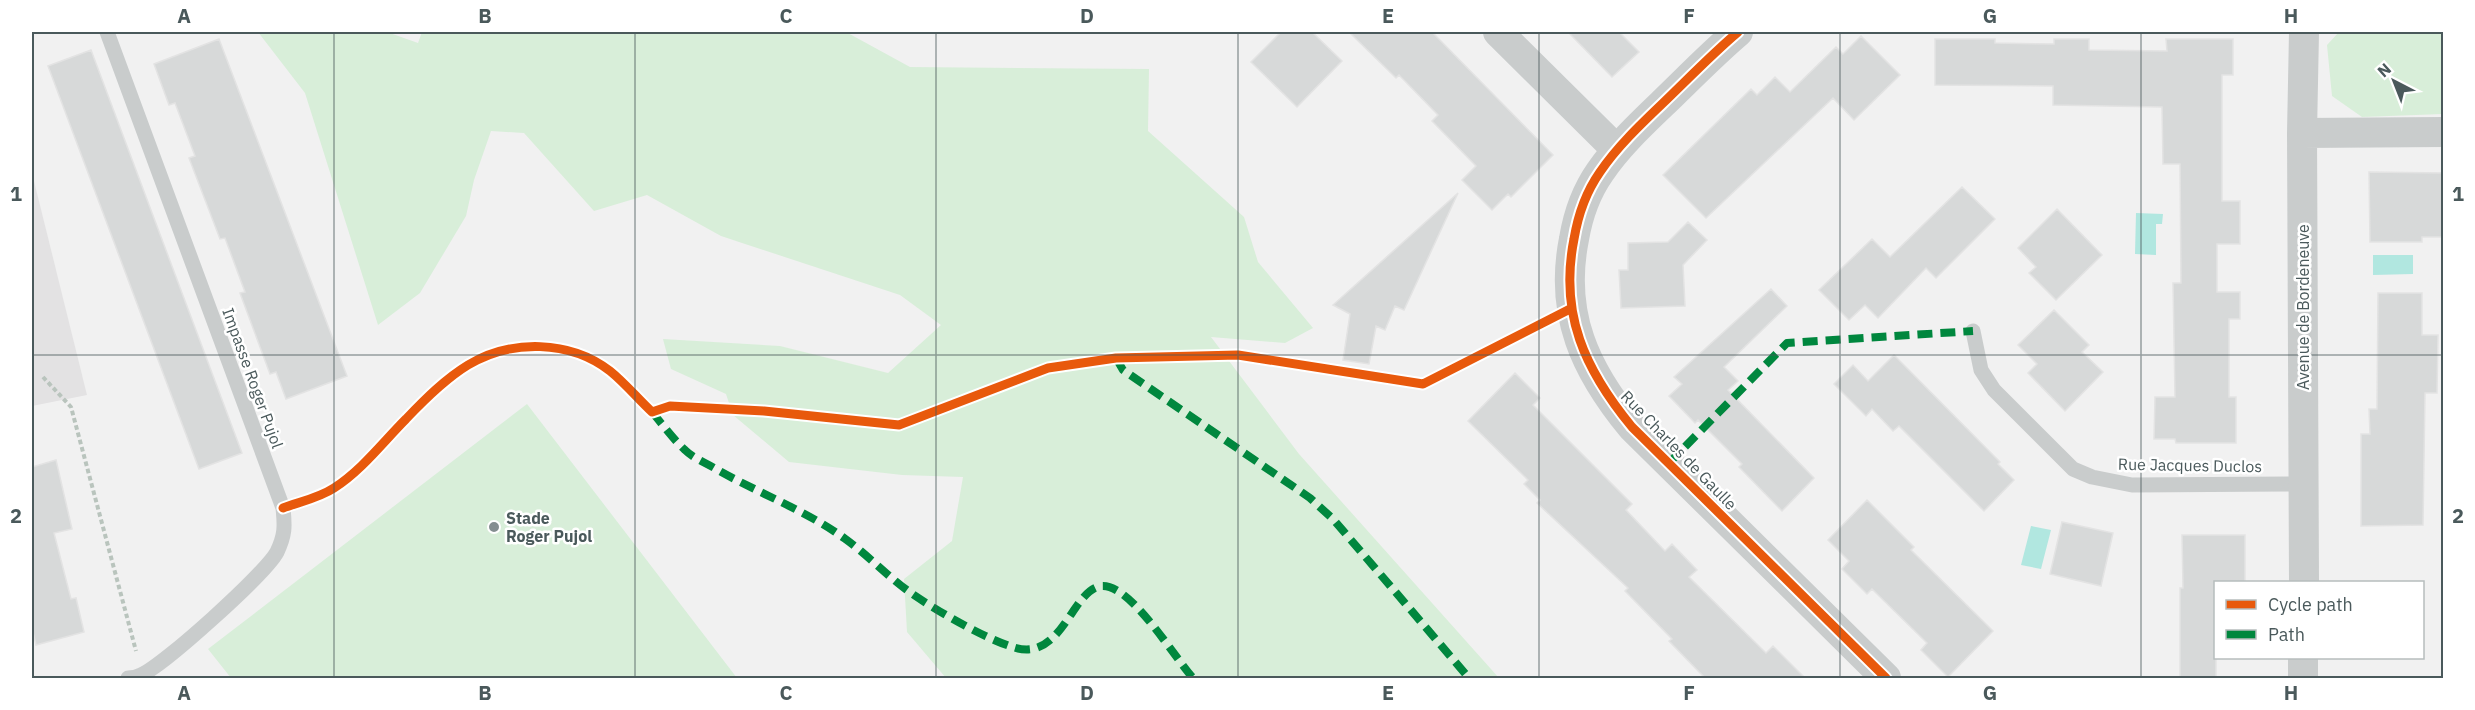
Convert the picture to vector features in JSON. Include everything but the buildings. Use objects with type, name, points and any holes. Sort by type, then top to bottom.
[{"type":"street","points":[[1498,32],[1617,150]]},
{"type":"street","name":"Rue Charles de Gaulle","points":[[1737,32],[1617,150],[1599,172],[1578,219],[1571,251],[1570,309],[1578,338],[1593,373],[1608,398],[1632,427],[1886,678]]},
{"type":"street","name":"Avenue de Bordeneuve","points":[[2304,32],[2302,133],[2304,581]]},
{"type":"street","points":[[2302,133],[2444,132]]},
{"type":"street","points":[[2303,678],[2304,659]]},
{"type":"lane","name":"Impasse Roger Pujol","points":[[107,32],[283,508],[285,531],[276,555],[252,582],[185,643],[135,677]]},
{"type":"lane","name":"Rue Jacques Duclos","points":[[1973,331],[1981,370],[1994,390],[2073,469],[2092,477],[2132,485],[2304,484]]},
{"type":"path","points":[[43,377],[71,407],[135,677]]},
{"type":"shaded area","points":[[32,173],[87,395],[32,406]]},
{"type":"green space","points":[[258,32],[387,32],[418,43],[422,32],[846,32],[910,67],[1149,69],[1148,131],[1244,217],[1258,262],[1313,328],[1285,343],[1211,337],[1299,454],[1499,678],[946,678],[907,632],[904,579],[952,541],[963,477],[902,475],[789,462],[733,415],[726,394],[671,369],[663,339],[780,346],[888,373],[941,325],[900,295],[721,236],[647,195],[594,211],[524,133],[491,131],[474,180],[466,216],[420,293],[378,325],[305,93]]},
{"type":"green space","points":[[2339,32],[2443,32],[2443,114],[2362,117],[2332,96],[2327,45]]},
{"type":"green space","name":"Stade Roger Pujol","points":[[527,404],[737,678],[231,678],[208,649]]},
{"type":"water","points":[[2136,213],[2163,214],[2162,224],[2156,224],[2156,255],[2135,254]]},
{"type":"water","points":[[2373,255],[2413,255],[2413,274],[2373,275]]},
{"type":"water","points":[[2031,526],[2051,530],[2041,569],[2021,565]]},
{"type":"marked path","points":[[1669,463],[1787,343],[1973,331]]},
{"type":"marked path","points":[[1116,358],[1123,370],[1310,498],[1333,519],[1469,678]]},
{"type":"marked path","points":[[652,412],[692,456],[829,528],[911,593],[977,632],[1016,648],[1032,649],[1045,644],[1056,634],[1083,598],[1093,589],[1103,586],[1114,589],[1127,597],[1152,624],[1193,678]]},
{"type":"cycle path","points":[[1738,32],[1637,128],[1595,180],[1583,204],[1574,239],[1570,266],[1573,316],[1589,362],[1615,406],[1632,427],[1886,678]]},
{"type":"cycle path","points":[[283,508],[322,494],[344,481],[428,397],[468,365],[485,357],[521,347],[559,349],[577,353],[594,361],[616,376],[652,412],[670,406],[764,411],[899,425],[1048,368],[1116,358],[1238,355],[1423,384],[1570,309]]},
{"type":"place","name":"Stade Roger Pujol","points":[[494,527]]}]
